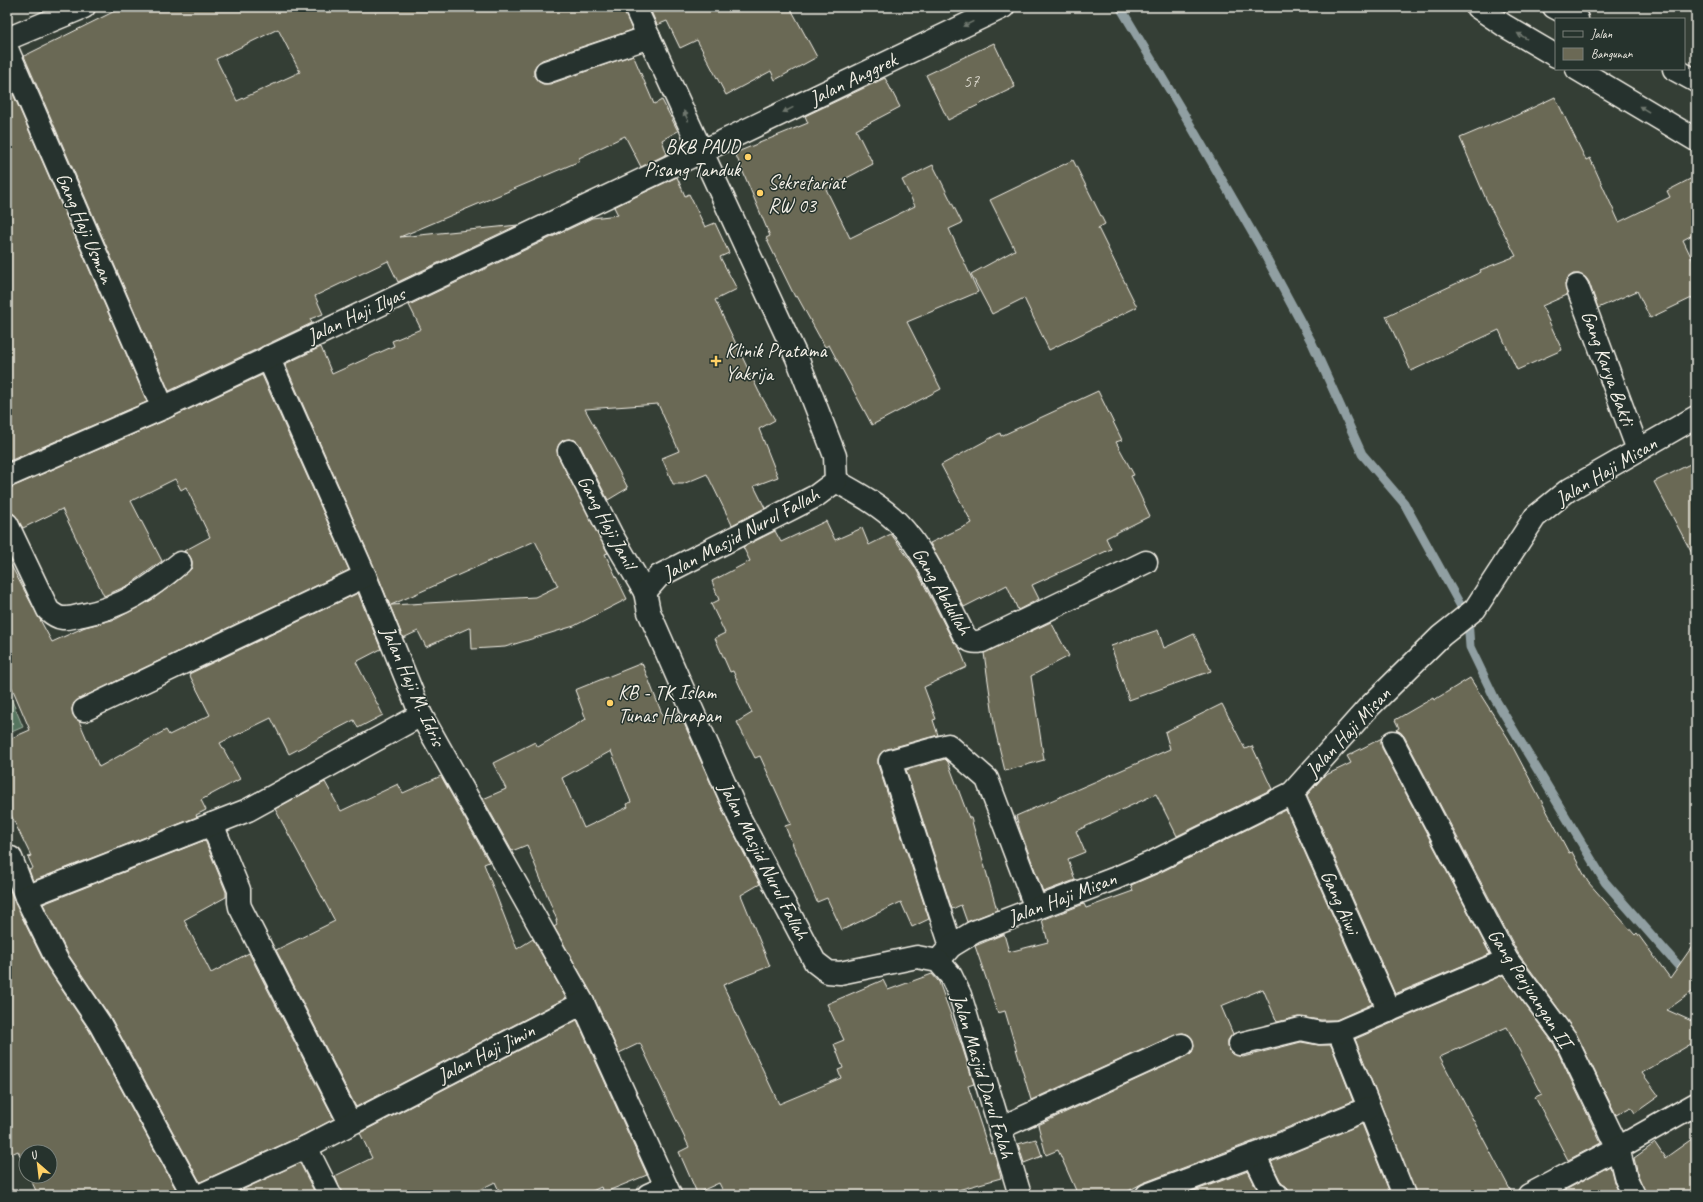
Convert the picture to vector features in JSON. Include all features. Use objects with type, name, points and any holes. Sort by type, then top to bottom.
[{"type":"main road","points":[[7,39],[84,7]]},
{"type":"main road","name":"Jalan Masjid Nurul Fallah","points":[[635,7],[703,151],[797,358],[835,456],[836,481],[816,496],[659,576],[645,592],[649,612],[738,817],[816,962],[828,972],[840,973],[917,957],[945,954]]},
{"type":"main road","name":"Jalan Anggrek","points":[[703,151],[1003,7]]},
{"type":"main road","points":[[1477,7],[1505,26],[1555,55]]},
{"type":"main road","points":[[1554,7],[1575,18]]},
{"type":"main road","points":[[546,72],[649,37]]},
{"type":"main road","name":"Gang Haji Usman","points":[[7,49],[163,408]]},
{"type":"main road","points":[[1579,70],[1687,134]]},
{"type":"main road","points":[[1676,70],[1695,80]]},
{"type":"main road","name":"Jalan Haji Ilyas","points":[[7,476],[163,408],[703,151]]},
{"type":"main road","name":"Gang Karya Bakti","points":[[1578,286],[1638,450]]},
{"type":"main road","name":"Jalan Haji M. Idris","points":[[268,357],[365,576],[421,715],[583,1003]]},
{"type":"main road","name":"Jalan Haji Misan","points":[[945,954],[974,932],[1116,878],[1153,862],[1292,793],[1367,709],[1441,636],[1475,609],[1535,517],[1567,491],[1696,417]]},
{"type":"main road","name":"Gang Haji Janil","points":[[569,451],[612,534],[645,592]]},
{"type":"main road","name":"Gang Abdullah","points":[[836,481],[864,498],[896,522],[918,548],[964,635],[974,643],[982,641],[1146,562]]},
{"type":"main road","points":[[7,524],[48,610],[56,618],[64,619],[118,606],[156,582],[180,562]]},
{"type":"main road","points":[[84,710],[365,576]]},
{"type":"main road","points":[[26,897],[248,810],[421,715]]},
{"type":"main road","name":"Gang Perjuangan II","points":[[1393,742],[1507,960],[1565,1038],[1618,1148],[1626,1179],[1634,1195]]},
{"type":"main road","points":[[945,954],[890,761],[948,745],[987,779],[1036,908]]},
{"type":"main road","name":"Gang Aiwi","points":[[1292,793],[1389,1011]]},
{"type":"main road","points":[[212,824],[239,890],[240,907],[350,1123]]},
{"type":"main road","points":[[8,856],[57,960],[100,1024],[194,1195]]},
{"type":"main road","name":"Jalan Masjid Darul Falah","points":[[945,954],[951,976],[960,995],[1020,1195]]},
{"type":"main road","points":[[1240,1044],[1301,1029],[1320,1033],[1339,1032],[1507,960]]},
{"type":"main road","points":[[583,1003],[661,1192]]},
{"type":"main road","name":"Jalan Haji Jimin","points":[[200,1195],[306,1147],[583,1003]]},
{"type":"main road","points":[[1339,1032],[1404,1195]]},
{"type":"main road","points":[[1000,1128],[1182,1045]]},
{"type":"main road","points":[[1529,1195],[1618,1148],[1696,1104]]},
{"type":"main road","points":[[1147,1195],[1254,1155],[1369,1108]]},
{"type":"main road","points":[[306,1147],[330,1195]]},
{"type":"main road","points":[[1254,1155],[1273,1194],[1277,1195]]},
{"type":"green space","points":[[10,696],[23,727],[7,734],[7,698]]},
{"type":"building","points":[[123,7],[623,7],[632,30],[542,60],[534,69],[534,76],[543,84],[550,84],[633,55],[654,104],[662,100],[678,131],[662,140],[667,154],[641,167],[625,136],[579,158],[580,161],[400,237],[518,225],[398,282],[388,261],[315,296],[323,314],[310,319],[312,323],[169,391],[24,56]],"holes":[[[278,29],[300,72],[237,101],[216,59]]]},
{"type":"building","points":[[649,7],[790,7],[817,57],[775,80],[771,71],[726,95],[697,40],[680,48],[667,21],[657,25]]},
{"type":"building","points":[[994,43],[1015,87],[948,120],[926,75]]},
{"type":"building","points":[[885,78],[900,107],[856,130],[873,164],[826,189],[850,238],[915,206],[902,180],[933,165],[962,223],[949,229],[978,292],[907,322],[941,389],[872,425],[829,345],[825,347],[797,296],[795,297],[766,238],[770,236],[735,153],[808,123],[805,116]]},
{"type":"building","points":[[7,80],[147,402],[7,462]]},
{"type":"building","points":[[1555,97],[1586,160],[1590,158],[1619,222],[1670,197],[1667,191],[1696,176],[1696,233],[1683,240],[1696,267],[1696,296],[1650,318],[1637,291],[1598,308],[1589,282],[1585,277],[1579,274],[1573,274],[1568,278],[1565,284],[1567,295],[1542,306],[1562,350],[1517,370],[1499,330],[1411,371],[1386,316],[1481,272],[1480,270],[1516,256],[1486,199],[1460,138],[1512,116],[1513,117]]},
{"type":"building","points":[[1073,160],[1105,224],[1098,228],[1137,307],[1049,350],[1024,298],[992,314],[971,274],[1015,250],[990,200]]},
{"type":"building","points":[[677,177],[685,196],[689,194],[705,227],[715,223],[729,253],[720,257],[737,289],[715,300],[759,392],[775,420],[759,429],[778,477],[754,486],[765,508],[732,525],[707,474],[683,484],[673,484],[662,458],[679,451],[658,404],[585,409],[628,488],[608,500],[580,445],[575,440],[563,440],[559,444],[557,450],[558,456],[608,553],[605,554],[627,599],[574,626],[505,647],[472,649],[471,627],[426,647],[418,631],[403,638],[376,571],[285,364],[321,347],[332,374],[394,346],[392,341],[421,329],[409,305],[592,218],[618,215],[614,207]],"holes":[[[535,541],[558,586],[535,597],[391,605]]]},
{"type":"building","points":[[262,375],[349,570],[79,699],[74,703],[72,709],[73,715],[79,721],[99,767],[166,730],[169,735],[210,715],[189,674],[358,593],[381,649],[356,662],[383,715],[358,728],[354,720],[289,754],[271,718],[220,743],[240,779],[201,800],[206,810],[196,815],[197,817],[33,881],[29,870],[33,868],[28,857],[31,856],[7,807],[7,740],[30,730],[7,676],[7,558],[52,642],[85,627],[116,619],[153,599],[192,568],[192,561],[189,555],[184,551],[210,537],[186,487],[181,490],[175,479],[131,501],[162,561],[129,585],[104,596],[62,509],[23,528],[14,514],[7,512],[7,488],[168,419]]},
{"type":"building","points":[[1098,391],[1122,440],[1116,442],[1134,475],[1131,476],[1150,516],[1106,538],[1111,549],[1032,585],[1039,599],[1018,610],[1007,585],[964,607],[930,543],[972,523],[941,465],[1000,433],[1001,436]]},
{"type":"building","points":[[1696,461],[1696,561],[1654,482]]},
{"type":"building","points":[[826,521],[835,540],[862,528],[869,545],[891,534],[915,567],[953,641],[959,647],[967,667],[924,687],[936,719],[933,720],[938,735],[887,749],[881,753],[878,759],[878,765],[929,919],[912,927],[901,902],[842,930],[827,898],[817,902],[785,826],[791,824],[760,756],[755,758],[737,722],[752,713],[733,671],[730,672],[715,638],[725,633],[711,604],[719,600],[712,581],[750,561],[743,547],[775,531],[781,542]]},
{"type":"building","points":[[1051,622],[1069,656],[1031,676],[1044,760],[1005,771],[995,730],[984,653]]},
{"type":"building","points":[[1158,630],[1164,648],[1194,634],[1211,671],[1129,700],[1111,646]]},
{"type":"building","points":[[642,663],[664,719],[679,712],[728,822],[760,884],[741,895],[770,966],[723,985],[779,1104],[841,1078],[838,1070],[843,1068],[834,1044],[844,1040],[827,1004],[883,980],[888,990],[932,974],[939,982],[961,1043],[974,1084],[968,1086],[990,1153],[994,1151],[1001,1178],[940,1195],[725,1195],[719,1183],[697,1193],[679,1152],[689,1147],[640,1043],[619,1053],[594,998],[554,927],[557,925],[557,920],[527,845],[512,851],[483,799],[506,789],[493,763],[535,742],[538,747],[586,719],[575,690]],"holes":[[[611,751],[631,802],[627,804],[628,807],[584,828],[562,778]]]},
{"type":"building","points":[[1470,678],[1508,738],[1569,853],[1572,852],[1588,882],[1635,935],[1637,933],[1670,978],[1696,941],[1696,989],[1667,1010],[1696,1023],[1696,1041],[1642,1073],[1659,1096],[1635,1113],[1631,1107],[1616,1115],[1576,1033],[1518,953],[1404,736],[1396,730],[1399,728],[1395,720],[1433,698],[1434,700]]},
{"type":"building","points":[[1222,704],[1245,749],[1252,746],[1272,789],[1177,836],[1156,794],[1076,831],[1085,852],[1068,859],[1075,880],[1043,892],[1016,816],[1170,749],[1165,732]]},
{"type":"building","points":[[1382,738],[1382,748],[1490,954],[1395,994],[1307,795],[1324,776],[1351,763],[1347,756]]},
{"type":"building","points":[[945,759],[948,762],[969,818],[971,818],[997,910],[967,922],[961,905],[952,909],[906,770]]},
{"type":"building","points":[[441,776],[489,862],[484,864],[517,949],[533,939],[566,998],[356,1107],[276,950],[335,921],[275,809],[325,782],[341,811],[398,784],[403,793]]},
{"type":"building","points":[[1286,810],[1372,1004],[1336,1020],[1298,1017],[1277,1022],[1263,989],[1221,1006],[1233,1034],[1228,1040],[1228,1047],[1231,1053],[1243,1057],[1301,1042],[1318,1045],[1331,1045],[1353,1101],[1257,1140],[1143,1183],[1121,1195],[1078,1195],[1058,1150],[1046,1155],[1038,1125],[1187,1056],[1192,1052],[1194,1046],[1193,1040],[1189,1035],[1183,1033],[1177,1034],[1031,1100],[1005,1011],[998,1013],[975,946],[1004,934],[1009,952],[1048,942],[1042,920],[1084,904],[1086,908],[1133,891],[1131,885],[1159,873]]},
{"type":"building","points":[[205,840],[226,892],[226,897],[184,920],[211,973],[249,953],[334,1119],[301,1136],[200,1182],[111,1018],[68,954],[43,904]]},
{"type":"building","points":[[7,882],[15,903],[46,966],[89,1030],[179,1195],[38,1195],[33,1184],[58,1184],[58,1144],[18,1144],[18,1151],[7,1156]]},
{"type":"building","points":[[1503,975],[1554,1044],[1601,1143],[1568,1160],[1535,1097],[1542,1094],[1507,1027],[1440,1057],[1513,1195],[1416,1195],[1355,1039]]},
{"type":"building","points":[[577,1020],[647,1175],[603,1193],[601,1187],[584,1195],[501,1195],[495,1182],[469,1195],[342,1195],[335,1176],[372,1158],[360,1133]]},
{"type":"building","points":[[1362,1124],[1391,1195],[1289,1195],[1289,1191],[1286,1186],[1282,1184],[1271,1162]]},
{"type":"building","points":[[1696,1136],[1696,1195],[1646,1195],[1638,1175],[1634,1158],[1655,1143],[1665,1158]]},
{"type":"building","points":[[1036,1139],[1042,1156],[1024,1163],[1018,1144]]},
{"type":"building","points":[[300,1163],[316,1195],[231,1195]]},
{"type":"building","points":[[1610,1166],[1614,1182],[1620,1195],[1556,1195]]},
{"type":"building","points":[[1248,1171],[1260,1195],[1183,1195]]},
{"type":"waterway","points":[[1120,7],[1260,246],[1312,343],[1362,454],[1404,503],[1468,619],[1470,647],[1495,699],[1605,882],[1689,978],[1696,981]]},
{"type":"place","name":"BKB PAUD Pisang Tanduk","points":[[748,157]]},
{"type":"place","name":"Sekretariat RW 03","points":[[760,193]]},
{"type":"place","name":"Klinik Pratama Yakrija","points":[[716,361]]},
{"type":"place","name":"KB - TK Islam Tunas Harapan","points":[[610,703]]}]
